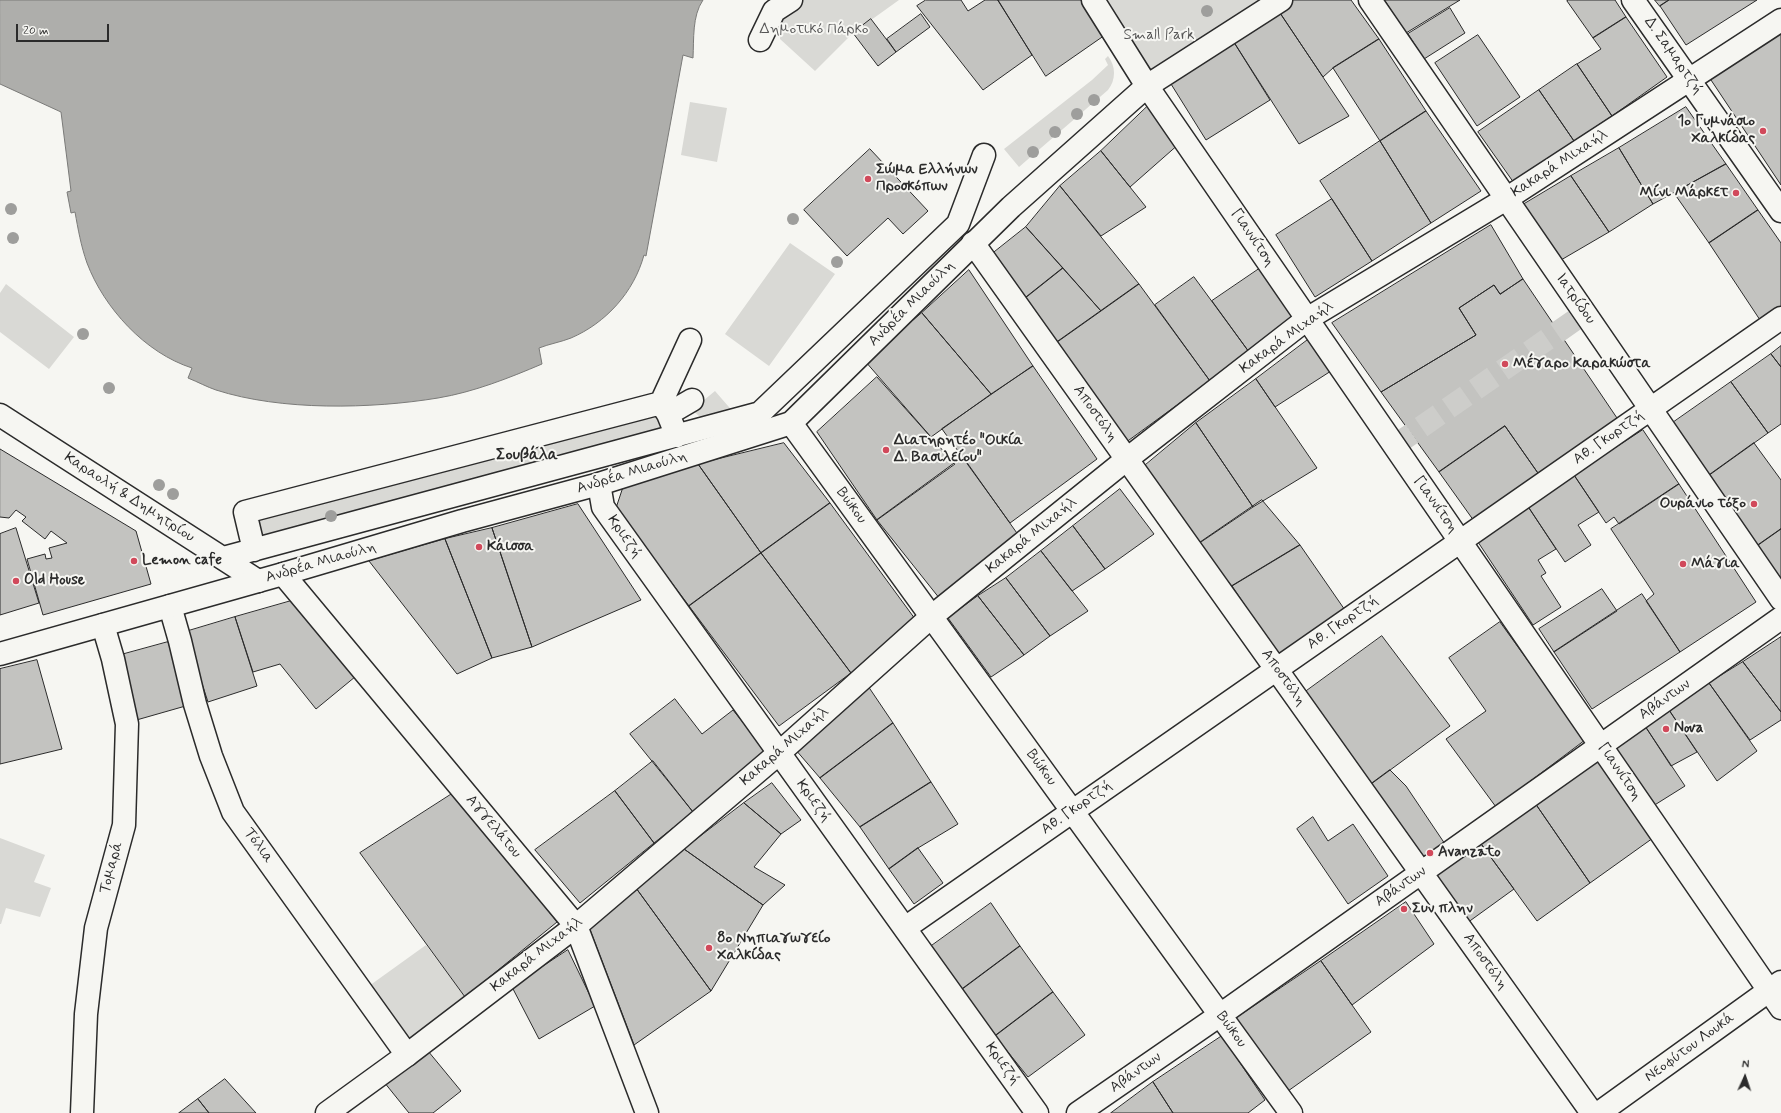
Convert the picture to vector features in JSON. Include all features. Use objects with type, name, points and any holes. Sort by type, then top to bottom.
[{"type":"street","points":[[760,40],[774,11],[791,0]]},
{"type":"street","name":"Ανδρέα Μιαούλη","points":[[0,654],[283,574],[462,521],[600,484],[791,423],[973,243],[1147,86],[1281,0]]},
{"type":"street","name":"Ιατρίδου","points":[[1370,0],[1781,599]]},
{"type":"street","name":"Δ. Σαμαρτζή","points":[[1633,0],[1781,211]]},
{"type":"street","name":"Γιαννίτση","points":[[1099,2],[1147,86],[1601,746],[1777,994]]},
{"type":"street","name":"Κακαρά Μιχαήλ","points":[[327,1113],[408,1055],[576,926],[778,754],[931,617],[1127,459],[1307,319],[1506,199],[1781,20]]},
{"type":"street","points":[[223,558],[760,414],[958,224],[984,155]]},
{"type":"street","name":"Αποστόλη","points":[[973,243],[1592,1113]]},
{"type":"street","name":"Αθ. Γκορτζή","points":[[905,928],[1781,318]]},
{"type":"street","points":[[676,436],[664,409],[690,340]]},
{"type":"street","points":[[254,550],[245,512],[479,449],[664,409],[692,400]]},
{"type":"street","name":"Καραολή & Δημητρίου","points":[[0,415],[258,581]]},
{"type":"street","name":"Βώκου","points":[[791,423],[1291,1113]]},
{"type":"street","name":"Κριεζή","points":[[600,484],[603,507],[778,754],[1037,1113]]},
{"type":"street","name":"Αγγελάτου","points":[[283,574],[576,926],[647,1113]]},
{"type":"street","name":"Τόλια","points":[[170,606],[180,640],[195,704],[211,756],[233,812],[408,1055]]},
{"type":"street","name":"Αβάντων","points":[[1078,1113],[1220,1015],[1781,618]]},
{"type":"street","name":"Τομαρά","points":[[82,1113],[86,1014],[96,928],[124,825],[127,724],[113,659],[103,625]]},
{"type":"street","name":"Νεοφύτου Λουκά","points":[[1599,1113],[1777,994]]},
{"type":"green space","name":"Δημοτικό Πάρκο","points":[[783,0],[899,0],[853,33],[815,71],[780,39]]},
{"type":"green space","name":"Small Park","points":[[1108,0],[1281,0],[1147,86],[1097,7]]},
{"type":"green space","points":[[1108,56],[1114,69],[1114,77],[1108,90],[1019,167],[1004,149],[1092,80],[1108,65],[1105,59]]},
{"type":"green space","points":[[690,102],[727,108],[717,162],[681,155]]},
{"type":"green space","points":[[790,243],[835,274],[769,366],[725,334]]},
{"type":"green space","points":[[6,284],[74,337],[49,369],[0,332],[0,293]]},
{"type":"green space","points":[[715,391],[735,414],[704,418],[692,410]]},
{"type":"green space","points":[[661,403],[677,436],[254,550],[245,512]]},
{"type":"green space","points":[[0,838],[45,855],[34,882],[51,888],[40,917],[6,908],[0,924]]},
{"type":"green space","points":[[426,945],[465,997],[407,1055],[362,991]]},
{"type":"shaded area","points":[[0,0],[703,0],[699,6],[695,20],[693,58],[683,55],[646,256],[644,255],[639,269],[626,294],[617,305],[596,324],[584,332],[571,338],[539,348],[542,364],[491,384],[465,392],[412,402],[355,406],[326,406],[297,405],[241,397],[216,390],[188,378],[192,368],[158,352],[128,327],[115,312],[94,280],[83,250],[75,212],[71,213],[67,192],[71,191],[61,112],[0,84]]},
{"type":"building","points":[[926,0],[961,0],[968,11],[985,0],[998,0],[1032,55],[983,90],[917,6]]},
{"type":"building","points":[[998,0],[1081,0],[1105,35],[1046,76]]},
{"type":"building","points":[[1287,0],[1351,0],[1379,39],[1333,68],[1323,77],[1276,7]]},
{"type":"building","points":[[1385,0],[1460,0],[1406,33]]},
{"type":"building","points":[[1615,0],[1626,17],[1593,38],[1567,1]]},
{"type":"building","points":[[1655,0],[1669,0],[1660,6]]},
{"type":"building","points":[[1669,0],[1757,0],[1686,45],[1660,6]]},
{"type":"building","points":[[1276,7],[1349,116],[1299,144],[1230,36]]},
{"type":"building","points":[[1450,8],[1465,33],[1424,59],[1408,34]]},
{"type":"building","points":[[921,14],[930,27],[896,52],[887,39]]},
{"type":"building","points":[[1626,17],[1667,77],[1612,116],[1577,64],[1601,49],[1593,38]]},
{"type":"building","points":[[871,19],[896,52],[878,66],[853,33]]},
{"type":"building","name":"1ο Γυμνάσιο Χαλκίδας","points":[[1781,33],[1781,185],[1709,77]]},
{"type":"building","points":[[1478,35],[1520,97],[1477,126],[1435,63]]},
{"type":"building","points":[[1230,36],[1270,100],[1206,140],[1166,76]]},
{"type":"building","points":[[1379,39],[1426,111],[1380,141],[1333,68]]},
{"type":"building","points":[[1577,64],[1612,116],[1574,141],[1539,90]]},
{"type":"building","points":[[1539,90],[1574,141],[1514,183],[1478,132]]},
{"type":"building","points":[[1149,105],[1180,143],[1130,187],[1101,151]]},
{"type":"building","points":[[1686,107],[1726,164],[1653,204],[1619,148]]},
{"type":"building","points":[[1426,111],[1481,191],[1431,223],[1380,141]]},
{"type":"building","points":[[1380,141],[1431,223],[1372,261],[1320,181]]},
{"type":"building","points":[[1619,148],[1653,204],[1609,232],[1571,176]]},
{"type":"building","name":"Σώμα Ελλήνων Προσκόπων","points":[[870,149],[928,211],[903,234],[888,218],[847,256],[804,210]]},
{"type":"building","points":[[1101,151],[1146,207],[1101,236],[1060,186]]},
{"type":"building","points":[[1726,164],[1758,210],[1709,243],[1674,193]]},
{"type":"building","points":[[1571,176],[1609,232],[1561,260],[1521,206]]},
{"type":"building","points":[[1060,186],[1139,284],[1101,311],[1026,227]]},
{"type":"building","points":[[1332,199],[1372,261],[1315,297],[1276,235]]},
{"type":"building","points":[[1758,210],[1781,243],[1781,309],[1762,323],[1709,243]]},
{"type":"building","points":[[1491,225],[1523,279],[1500,294],[1494,285],[1459,308],[1476,335],[1381,392],[1332,323]]},
{"type":"building","points":[[1026,227],[1063,268],[1024,299],[992,254]]},
{"type":"building","points":[[1063,268],[1101,311],[1053,345],[1024,299]]},
{"type":"building","points":[[1259,269],[1294,318],[1249,352],[1212,301]]},
{"type":"building","points":[[969,270],[1033,366],[991,394],[922,313]]},
{"type":"building","points":[[1194,277],[1249,352],[1210,381],[1155,305]]},
{"type":"building","name":"Μέγαρο Καρακώστα","points":[[1523,279],[1617,418],[1540,476],[1505,426],[1439,472],[1381,392],[1476,335],[1459,308],[1494,285],[1500,294]]},
{"type":"building","points":[[1139,284],[1210,381],[1125,443],[1053,345]]},
{"type":"building","points":[[922,313],[991,394],[931,437],[865,361]]},
{"type":"building","points":[[1309,339],[1331,371],[1275,407],[1256,379]]},
{"type":"building","points":[[1781,346],[1781,367],[1771,354]]},
{"type":"building","points":[[1771,354],[1781,367],[1781,424],[1768,433],[1731,382]]},
{"type":"building","points":[[1033,366],[1097,459],[1010,523],[942,429]]},
{"type":"building","name":"Διατηρητέο \"Οικία Δ. Βασιλείου\"","points":[[877,377],[955,464],[877,520],[817,432]]},
{"type":"building","points":[[1256,379],[1317,468],[1253,507],[1196,423]]},
{"type":"building","points":[[1731,382],[1768,433],[1708,476],[1671,424]]},
{"type":"building","points":[[1196,423],[1253,507],[1195,546],[1142,468]]},
{"type":"building","points":[[1505,426],[1540,476],[1474,521],[1439,472]]},
{"type":"building","points":[[1643,430],[1679,484],[1619,524],[1614,517],[1606,523],[1574,475]]},
{"type":"building","points":[[784,443],[830,503],[761,553],[698,464]]},
{"type":"building","name":"Ουράνιο τόξο","points":[[1754,443],[1781,480],[1781,529],[1754,548],[1708,476]]},
{"type":"building","points":[[0,449],[136,531],[151,584],[43,615],[27,559],[45,554],[46,559],[52,558],[49,548],[67,543],[51,531],[45,539],[22,521],[26,517],[16,510],[9,518],[0,517]]},
{"type":"building","points":[[963,457],[1019,536],[940,599],[877,520]]},
{"type":"building","points":[[698,464],[761,553],[689,606],[616,508],[624,484]]},
{"type":"building","points":[[1574,475],[1599,512],[1578,525],[1591,545],[1565,562],[1527,505]]},
{"type":"building","name":"Μάγια","points":[[1679,484],[1756,602],[1680,652],[1646,601],[1654,594],[1611,529]]},
{"type":"building","points":[[1120,489],[1154,534],[1105,569],[1073,526]]},
{"type":"building","points":[[1262,500],[1300,545],[1232,586],[1195,546]]},
{"type":"building","points":[[830,503],[918,623],[851,673],[761,553]]},
{"type":"building","points":[[578,504],[641,600],[532,647],[492,528]]},
{"type":"building","points":[[1527,505],[1556,549],[1538,560],[1546,573],[1541,576],[1561,607],[1533,625],[1476,539]]},
{"type":"building","points":[[1073,526],[1105,569],[1072,591],[1041,551]]},
{"type":"building","name":"Old House","points":[[16,528],[39,603],[0,615],[0,534]]},
{"type":"building","points":[[492,528],[532,647],[492,658],[445,539]]},
{"type":"building","points":[[1781,529],[1781,587],[1754,548]]},
{"type":"building","points":[[445,539],[492,658],[457,674],[369,561]]},
{"type":"building","points":[[1300,545],[1347,613],[1281,659],[1232,586]]},
{"type":"building","points":[[1041,551],[1088,611],[1050,636],[1006,578]]},
{"type":"building","points":[[761,553],[851,673],[779,726],[689,606]]},
{"type":"building","points":[[1006,578],[1050,636],[1024,655],[978,596]]},
{"type":"building","points":[[1602,589],[1617,611],[1554,652],[1539,629]]},
{"type":"building","points":[[1642,594],[1680,652],[1592,709],[1554,652]]},
{"type":"building","points":[[978,596],[1024,655],[991,677],[948,618]]},
{"type":"building","points":[[298,599],[361,672],[316,709],[280,664],[253,672],[235,617]]},
{"type":"building","points":[[235,617],[257,686],[208,702],[185,632]]},
{"type":"building","points":[[1500,622],[1585,740],[1496,807],[1446,739],[1486,711],[1449,658]]},
{"type":"building","points":[[1382,636],[1450,726],[1367,787],[1301,695]]},
{"type":"building","points":[[1781,637],[1781,712],[1743,662]]},
{"type":"building","points":[[168,642],[189,705],[133,721],[117,656]]},
{"type":"building","points":[[37,660],[62,749],[0,764],[0,669]]},
{"type":"building","points":[[1743,662],[1781,712],[1781,720],[1750,740],[1709,683]]},
{"type":"building","points":[[1709,683],[1757,751],[1717,781],[1669,710]]},
{"type":"building","points":[[868,686],[893,723],[820,778],[795,749]]},
{"type":"building","points":[[675,699],[702,734],[733,710],[768,754],[693,812],[630,734]]},
{"type":"building","points":[[1669,710],[1697,752],[1671,766],[1645,726]]},
{"type":"building","points":[[893,723],[931,782],[860,827],[820,778]]},
{"type":"building","points":[[1645,726],[1685,786],[1653,806],[1611,747]]},
{"type":"building","points":[[1596,759],[1653,838],[1590,883],[1535,803]]},
{"type":"building","points":[[653,761],[693,812],[654,843],[615,791]]},
{"type":"building","points":[[1390,770],[1406,786],[1445,844],[1416,861],[1367,787]]},
{"type":"building","points":[[931,782],[958,824],[918,848],[889,869],[860,827]]},
{"type":"building","points":[[772,783],[801,820],[781,834],[744,803]]},
{"type":"building","points":[[615,791],[654,843],[580,903],[535,850]]},
{"type":"building","points":[[455,792],[557,922],[465,997],[360,853]]},
{"type":"building","points":[[744,803],[781,834],[754,867],[785,885],[763,905],[684,849]]},
{"type":"building","points":[[1535,803],[1590,883],[1537,921],[1479,841]]},
{"type":"building","points":[[1313,817],[1328,841],[1353,824],[1388,876],[1348,904],[1297,829]]},
{"type":"building","points":[[1479,841],[1514,889],[1467,923],[1432,876]]},
{"type":"building","points":[[918,848],[943,883],[914,904],[889,869]]},
{"type":"building","name":"8ο Νηπιαγωγείο Χαλκίδας","points":[[684,849],[763,905],[711,991],[636,888]]},
{"type":"building","points":[[636,888],[711,991],[634,1045],[589,927]]},
{"type":"building","points":[[1406,902],[1434,944],[1352,1005],[1321,961]]},
{"type":"building","points":[[991,903],[1020,946],[961,990],[930,947]]},
{"type":"building","points":[[1020,946],[1053,992],[995,1036],[961,990]]},
{"type":"building","points":[[568,950],[595,1006],[539,1039],[512,987]]},
{"type":"building","points":[[1321,961],[1371,1032],[1288,1091],[1235,1019]]},
{"type":"building","points":[[1053,992],[1085,1035],[1028,1077],[995,1036]]},
{"type":"building","points":[[1222,1036],[1265,1100],[1248,1113],[1173,1113],[1153,1082]]},
{"type":"building","points":[[428,1051],[461,1091],[433,1113],[409,1113],[384,1082]]},
{"type":"building","points":[[225,1079],[256,1113],[209,1113],[198,1099]]},
{"type":"building","points":[[1153,1082],[1173,1113],[1111,1113]]},
{"type":"building","points":[[198,1099],[209,1113],[179,1113]]},
{"type":"tunnel","points":[[1394,446],[1585,313]]},
{"type":"place","name":"1ο Γυμνάσιο Χαλκίδας","points":[[1763,131]]},
{"type":"place","name":"Σώμα Ελλήνων Προσκόπων","points":[[868,179]]},
{"type":"place","name":"Μίνι Μάρκετ","points":[[1736,193]]},
{"type":"place","name":"Μέγαρο Καρακώστα","points":[[1505,364]]},
{"type":"place","name":"Διατηρητέο \"Οικία Δ. Βασιλείου\"","points":[[886,450]]},
{"type":"place","name":"Ουράνιο τόξο","points":[[1754,504]]},
{"type":"place","name":"Κάισσα","points":[[479,547]]},
{"type":"place","name":"Lemon cafe","points":[[134,561]]},
{"type":"place","name":"Μάγια","points":[[1683,564]]},
{"type":"place","name":"Old House","points":[[16,581]]},
{"type":"place","name":"Nova","points":[[1666,729]]},
{"type":"place","name":"Avanzato","points":[[1430,853]]},
{"type":"place","name":"Συν πλην","points":[[1404,909]]},
{"type":"place","name":"8ο Νηπιαγωγείο Χαλκίδας","points":[[709,948]]},
{"type":"district","name":"Σουβάλα","points":[[527,456]]}]
